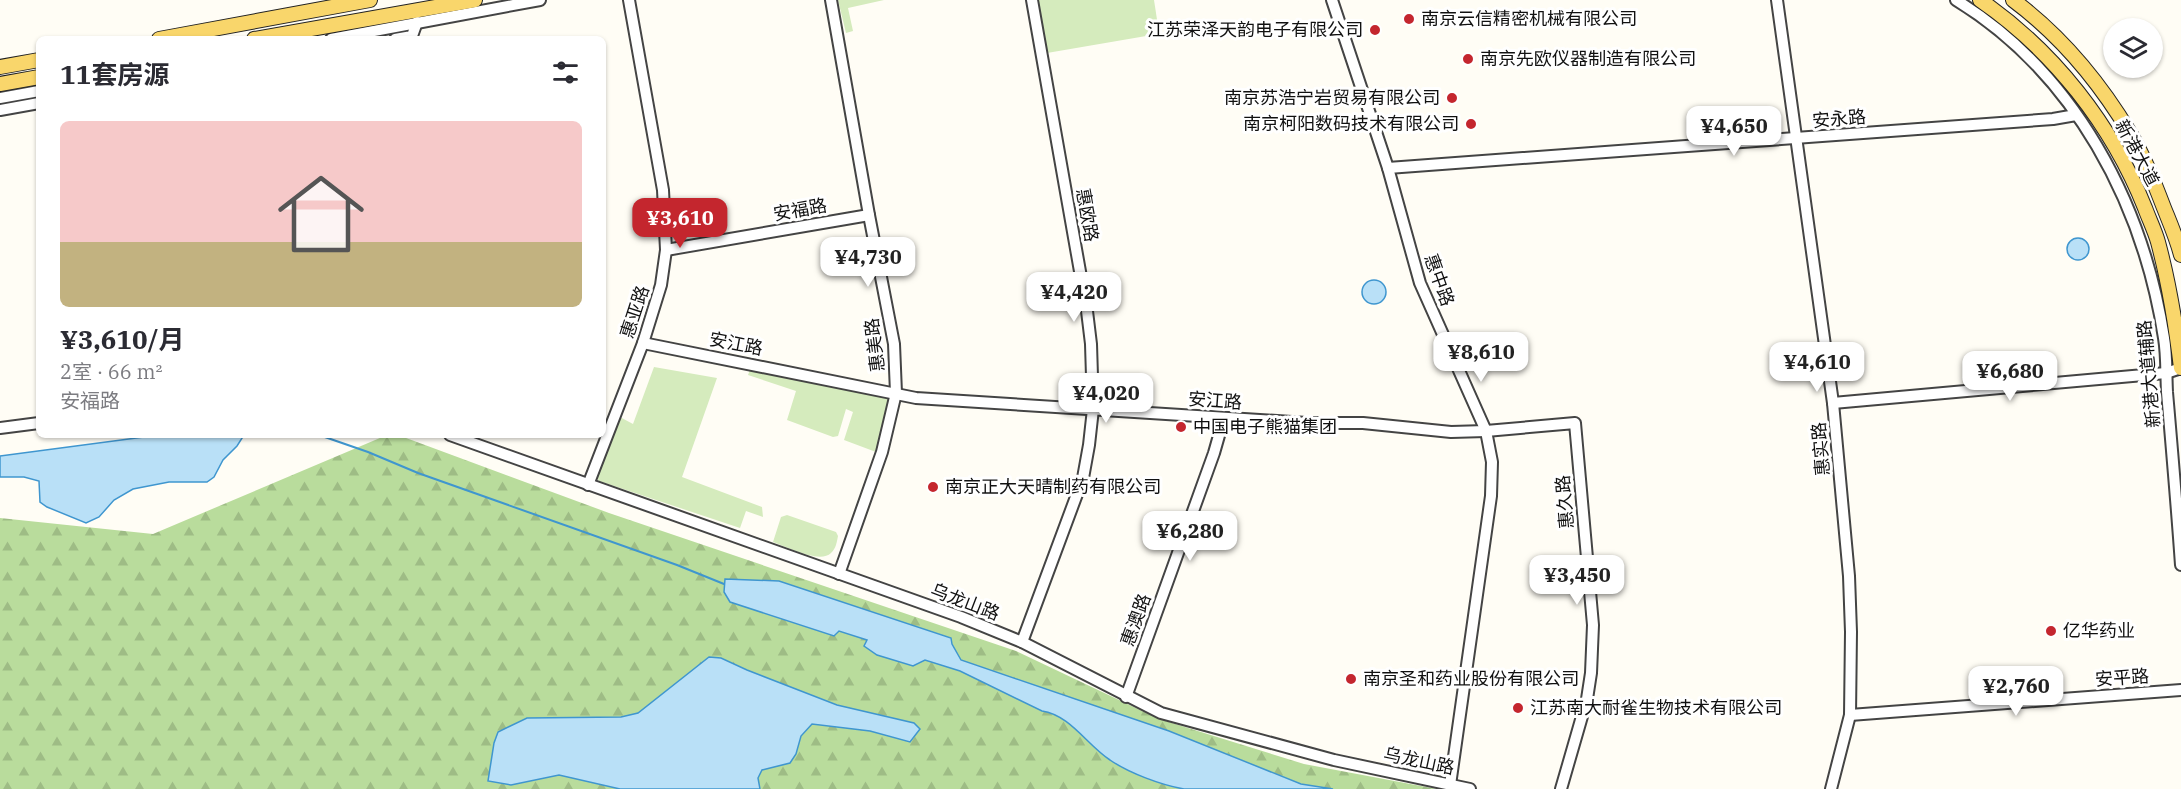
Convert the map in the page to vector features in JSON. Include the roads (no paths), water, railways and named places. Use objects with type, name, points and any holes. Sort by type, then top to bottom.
[{"type":"main road","points":[[175,36],[370,0]]},
{"type":"main road","points":[[271,36],[475,0]]},
{"type":"main road","name":"新港大道","points":[[1980,0],[2008,19],[2052,60],[2097,117],[2133,178],[2157,240],[2171,299],[2181,368]]},
{"type":"main road","name":"新港大道","points":[[2013,0],[2057,39],[2107,97],[2131,134],[2152,176],[2181,255]]},
{"type":"main road","points":[[0,67],[36,61]]},
{"type":"main road","points":[[0,84],[36,78]]},
{"type":"street","points":[[346,36],[540,0]]},
{"type":"street","name":"惠亚路","points":[[588,485],[643,343],[661,285],[666,250],[663,190],[629,0]]},
{"type":"street","name":"惠美路","points":[[831,0],[868,215],[894,344],[896,393],[882,452],[839,574]]},
{"type":"street","name":"惠欧路","points":[[1022,642],[1083,478],[1093,409],[1091,344],[1087,311],[1032,0]]},
{"type":"street","name":"惠中路","points":[[1332,0],[1388,168],[1420,283],[1486,431],[1492,462],[1491,496],[1450,785]]},
{"type":"street","name":"惠实路","points":[[1777,0],[1833,403],[1849,587],[1850,715],[1832,789]]},
{"type":"street","name":"新港大道辅路","points":[[1956,0],[2007,38],[2040,69],[2088,131],[2113,173],[2134,219],[2146,256],[2165,341],[2181,565]]},
{"type":"street","points":[[412,36],[417,22]]},
{"type":"street","points":[[0,98],[36,92]]},
{"type":"street","points":[[0,110],[36,104]]},
{"type":"street","name":"安永路","points":[[1388,168],[1796,139],[2053,119],[2076,115]]},
{"type":"street","name":"安福路","points":[[666,250],[868,215]]},
{"type":"street","name":"安江路","points":[[643,343],[916,398],[1307,423],[1363,423],[1451,432],[1575,423]]},
{"type":"street","points":[[1833,403],[2166,373],[2181,368]]},
{"type":"street","name":"惠澳路","points":[[1126,697],[1214,453],[1224,418]]},
{"type":"street","points":[[0,428],[36,423]]},
{"type":"street","name":"惠久路","points":[[1561,789],[1587,699],[1593,637],[1575,423]]},
{"type":"street","name":"乌龙山路","points":[[458,438],[961,617],[1022,642],[1161,713],[1334,760],[1470,789]]},
{"type":"street","name":"安平路","points":[[1850,715],[2181,690]]},
{"type":"water","points":[[2078,238],[2088,245],[2089,249],[2082,259],[2078,260],[2068,253],[2067,249],[2074,239]]},
{"type":"water","points":[[1374,280],[1383,283],[1386,292],[1383,301],[1374,304],[1365,301],[1362,292],[1365,283]]},
{"type":"water","points":[[136,438],[242,438],[223,460],[214,477],[207,482],[169,482],[133,489],[114,500],[99,517],[86,523],[40,502],[39,481],[24,477],[0,477],[0,456]]},
{"type":"water","points":[[725,579],[779,581],[951,638],[961,660],[1169,731],[1301,784],[1333,789],[1184,789],[1155,781],[1110,760],[1061,718],[960,671],[925,660],[913,666],[877,655],[864,646],[867,640],[839,631],[834,636],[730,602],[724,592]]},
{"type":"water","points":[[709,657],[721,658],[837,705],[914,723],[920,729],[910,742],[870,731],[812,724],[801,736],[796,754],[790,763],[762,770],[758,778],[760,789],[620,789],[559,775],[511,785],[488,781],[498,732],[527,718],[621,717],[638,713]]},
{"type":"waterway","points":[[328,438],[724,584]]},
{"type":"place","name":"南京云信精密机械有限公司","points":[[1409,19]]},
{"type":"place","name":"江苏荣泽天韵电子有限公司","points":[[1375,30]]},
{"type":"place","name":"南京先欧仪器制造有限公司","points":[[1468,59]]},
{"type":"place","name":"南京苏浩宁岩贸易有限公司","points":[[1452,98]]},
{"type":"place","name":"南京柯阳数码技术有限公司","points":[[1471,124]]},
{"type":"place","name":"中国电子熊猫集团","points":[[1181,427]]},
{"type":"place","name":"南京正大天晴制药有限公司","points":[[933,487]]},
{"type":"place","name":"亿华药业","points":[[2051,631]]},
{"type":"place","name":"南京圣和药业股份有限公司","points":[[1351,679]]},
{"type":"place","name":"江苏南大耐雀生物技术有限公司","points":[[1518,708]]}]
